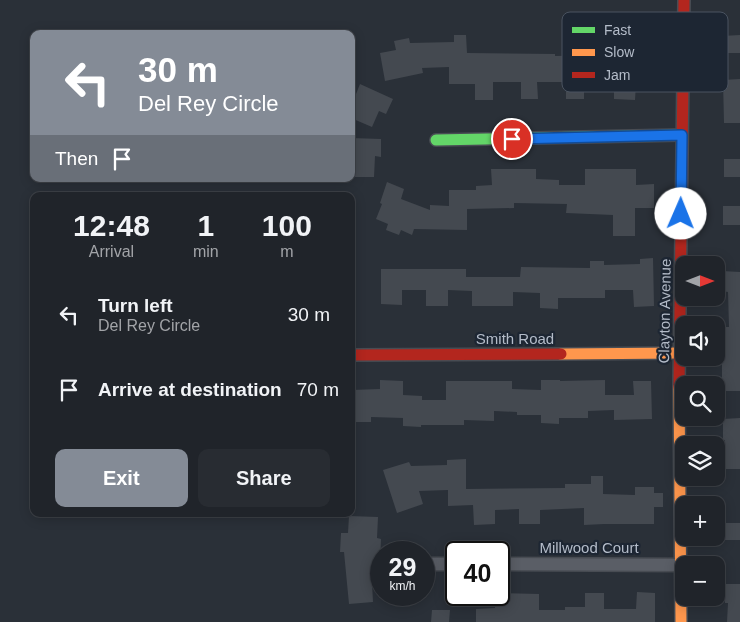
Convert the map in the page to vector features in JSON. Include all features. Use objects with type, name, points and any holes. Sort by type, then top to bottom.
[{"type":"street","name":"Clayton Avenue","points":[[680,316],[683,92]]},
{"type":"street","points":[[436,140],[682,135]]},
{"type":"street","name":"Smith Road","points":[[355,355],[675,353]]},
{"type":"street","name":"Clayton Avenue","points":[[679,366],[680,556]]},
{"type":"street","name":"Millwood Court","points":[[510,564],[675,565]]},
{"type":"street","name":"Clayton Avenue","points":[[681,606],[681,622]]},
{"type":"building","points":[[454,35],[466,35],[467,53],[555,54],[555,56],[562,56],[562,82],[537,82],[538,99],[521,99],[521,82],[493,82],[493,100],[475,100],[475,84],[449,84],[449,67],[422,68],[423,73],[385,81],[380,53],[396,50],[394,41],[409,38],[410,43],[454,42]]},
{"type":"building","points":[[740,35],[740,53],[728,53],[728,36]]},
{"type":"building","points":[[740,79],[740,123],[724,123],[723,92],[728,92],[728,80]]},
{"type":"building","points":[[360,84],[393,99],[386,114],[379,111],[372,127],[355,120],[356,94]]},
{"type":"building","points":[[566,92],[584,92],[584,99],[566,99]]},
{"type":"building","points":[[614,92],[636,92],[635,100],[614,99]]},
{"type":"building","points":[[355,138],[381,139],[381,157],[375,156],[374,177],[355,177]]},
{"type":"building","points":[[724,159],[740,159],[740,177],[724,177]]},
{"type":"building","points":[[491,169],[536,169],[536,179],[559,180],[559,185],[585,185],[585,169],[636,169],[636,185],[654,184],[654,208],[635,208],[635,236],[613,236],[613,215],[566,213],[567,204],[514,203],[514,208],[467,209],[467,230],[414,229],[412,235],[401,230],[399,235],[386,230],[388,224],[376,219],[387,182],[404,189],[401,199],[430,210],[430,205],[449,206],[449,190],[476,190],[476,186],[492,185]]},
{"type":"building","points":[[723,206],[740,206],[740,225],[723,225]]},
{"type":"building","points":[[653,258],[654,306],[634,307],[633,290],[605,290],[605,298],[558,298],[558,309],[540,308],[540,293],[513,292],[513,306],[472,306],[472,291],[448,290],[448,306],[426,306],[426,290],[402,290],[402,305],[381,304],[381,269],[466,269],[466,277],[520,277],[521,267],[590,268],[590,261],[604,261],[604,265],[640,264],[640,259]]},
{"type":"building","points":[[725,271],[740,272],[740,391],[725,391],[725,376],[722,376],[722,366],[725,366],[725,327],[729,327],[728,292],[725,292]]},
{"type":"building","points":[[380,380],[403,381],[403,395],[422,396],[422,400],[446,400],[446,381],[512,381],[512,389],[541,390],[541,380],[605,380],[605,395],[634,395],[633,381],[651,381],[652,419],[614,420],[614,410],[588,411],[588,418],[559,418],[559,424],[541,423],[541,415],[517,415],[517,412],[494,411],[494,421],[464,420],[464,425],[403,426],[403,418],[371,417],[371,422],[355,422],[355,390],[380,389]]},
{"type":"building","points":[[740,418],[740,469],[725,469],[725,436],[723,436],[723,426],[725,426],[725,419]]},
{"type":"building","points":[[466,459],[466,489],[565,488],[565,484],[591,484],[591,476],[603,476],[603,494],[635,495],[635,487],[654,487],[654,493],[663,493],[663,507],[654,507],[654,524],[584,525],[584,508],[540,510],[540,524],[519,524],[519,509],[495,510],[495,524],[474,525],[473,505],[448,506],[448,490],[419,491],[423,504],[397,513],[383,470],[409,462],[411,466],[447,465],[447,460]]},
{"type":"building","points":[[349,517],[378,517],[377,538],[381,539],[381,541],[370,541],[370,602],[349,604],[344,552],[340,552],[341,533],[348,533]]},
{"type":"building","points":[[725,523],[740,523],[740,540],[725,540]]},
{"type":"building","points":[[725,584],[740,584],[740,622],[727,622],[728,603],[725,603]]},
{"type":"building","points":[[637,592],[655,593],[655,622],[476,622],[476,609],[510,606],[510,593],[539,594],[539,610],[565,610],[565,607],[585,607],[585,593],[604,593],[604,609],[636,609]]},
{"type":"building","points":[[432,610],[450,610],[449,622],[431,622]]},
{"type":"traffic: fast","points":[[436,140],[682,135]]},
{"type":"traffic: slow","points":[[561,354],[675,353]]},
{"type":"traffic: slow","points":[[679,426],[681,622]]},
{"type":"traffic: jam","points":[[684,0],[684,12]]},
{"type":"traffic: jam","points":[[679,376],[683,92]]},
{"type":"traffic: jam","points":[[355,355],[561,354]]},
{"type":"route","points":[[512,139],[682,135],[681,214]]}]
